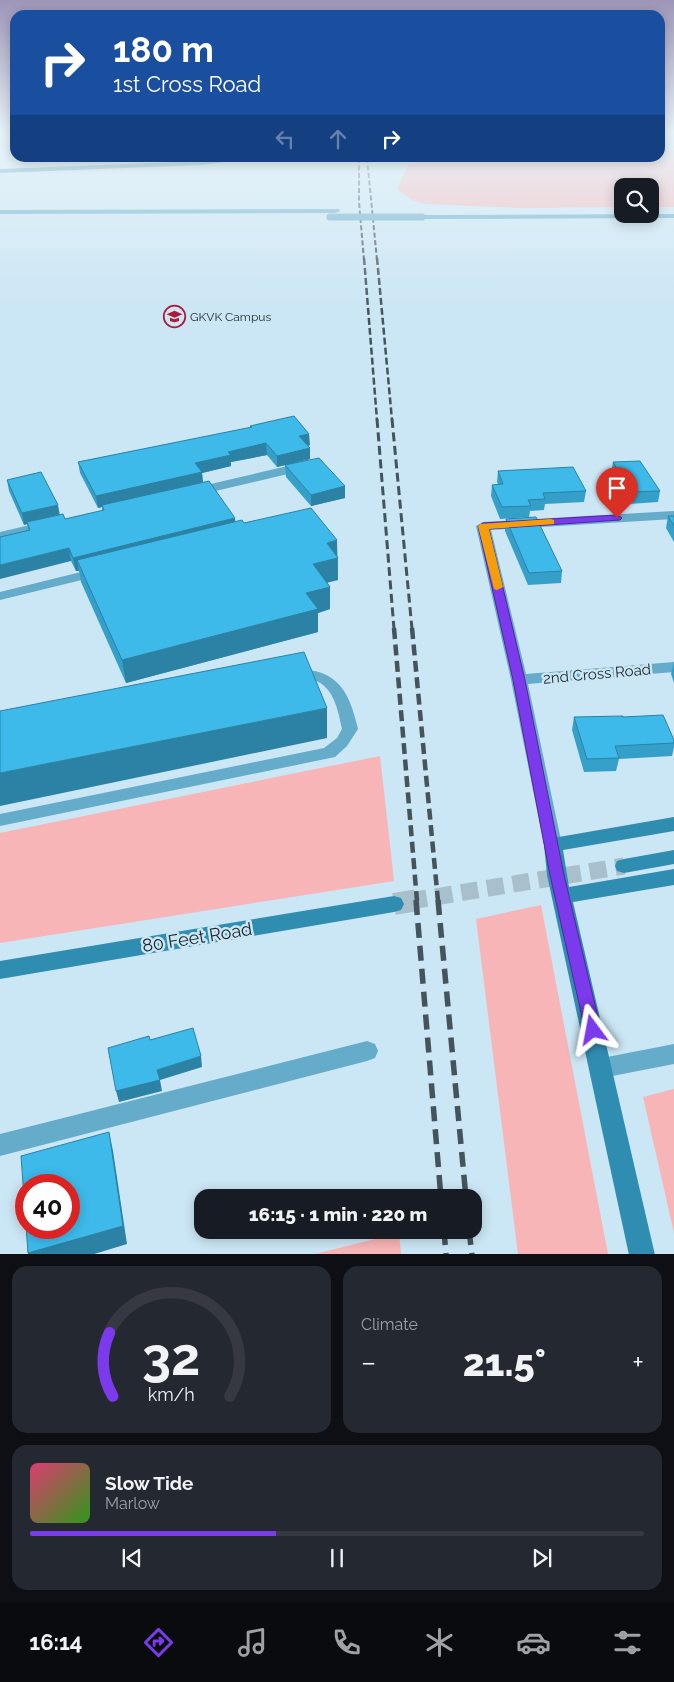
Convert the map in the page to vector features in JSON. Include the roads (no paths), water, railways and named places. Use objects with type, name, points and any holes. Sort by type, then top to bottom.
[{"type":"main road","points":[[642,1254],[602,1068],[562,896],[553,845],[674,824]]},
{"type":"main road","points":[[624,866],[674,857]]},
{"type":"main road","points":[[562,896],[674,878]]},
{"type":"main road","name":"80 Feet Road","points":[[0,970],[394,904]]},
{"type":"street","points":[[184,494],[320,462]]},
{"type":"street","points":[[553,845],[519,680],[483,526],[674,515]]},
{"type":"street","points":[[0,536],[58,523]]},
{"type":"street","name":"2nd Cross Road","points":[[519,680],[674,667]]},
{"type":"street","points":[[0,1145],[368,1051]]},
{"type":"street","points":[[602,1068],[674,1054]]},
{"type":"lane","points":[[0,217],[614,210]]},
{"type":"lane","points":[[659,210],[674,210]]},
{"type":"lane","points":[[0,212],[333,214],[422,217],[674,216]]},
{"type":"lane","points":[[0,596],[113,568]]},
{"type":"lane","points":[[0,820],[329,753],[342,742],[350,729],[346,708],[334,685],[322,677],[303,673],[280,676]]},
{"type":"tunnel","points":[[410,901],[624,866]]},
{"type":"tunnel","points":[[394,904],[418,900]]},
{"type":"railway","points":[[359,194],[364,260]]},
{"type":"railway","points":[[370,194],[377,260]]},
{"type":"railway","points":[[364,258],[377,420]]},
{"type":"railway","points":[[377,258],[392,420]]},
{"type":"railway","points":[[377,419],[394,629]]},
{"type":"railway","points":[[392,419],[412,629]]},
{"type":"railway","points":[[394,628],[417,901]]},
{"type":"railway","points":[[412,628],[438,901]]},
{"type":"railway","points":[[416,900],[440,1189]]},
{"type":"railway","points":[[438,900],[465,1189]]},
{"type":"railway","points":[[445,1239],[446,1254]]},
{"type":"railway","points":[[470,1239],[472,1254]]},
{"type":"place","name":"GKVK Campus","points":[[174,317]]}]
